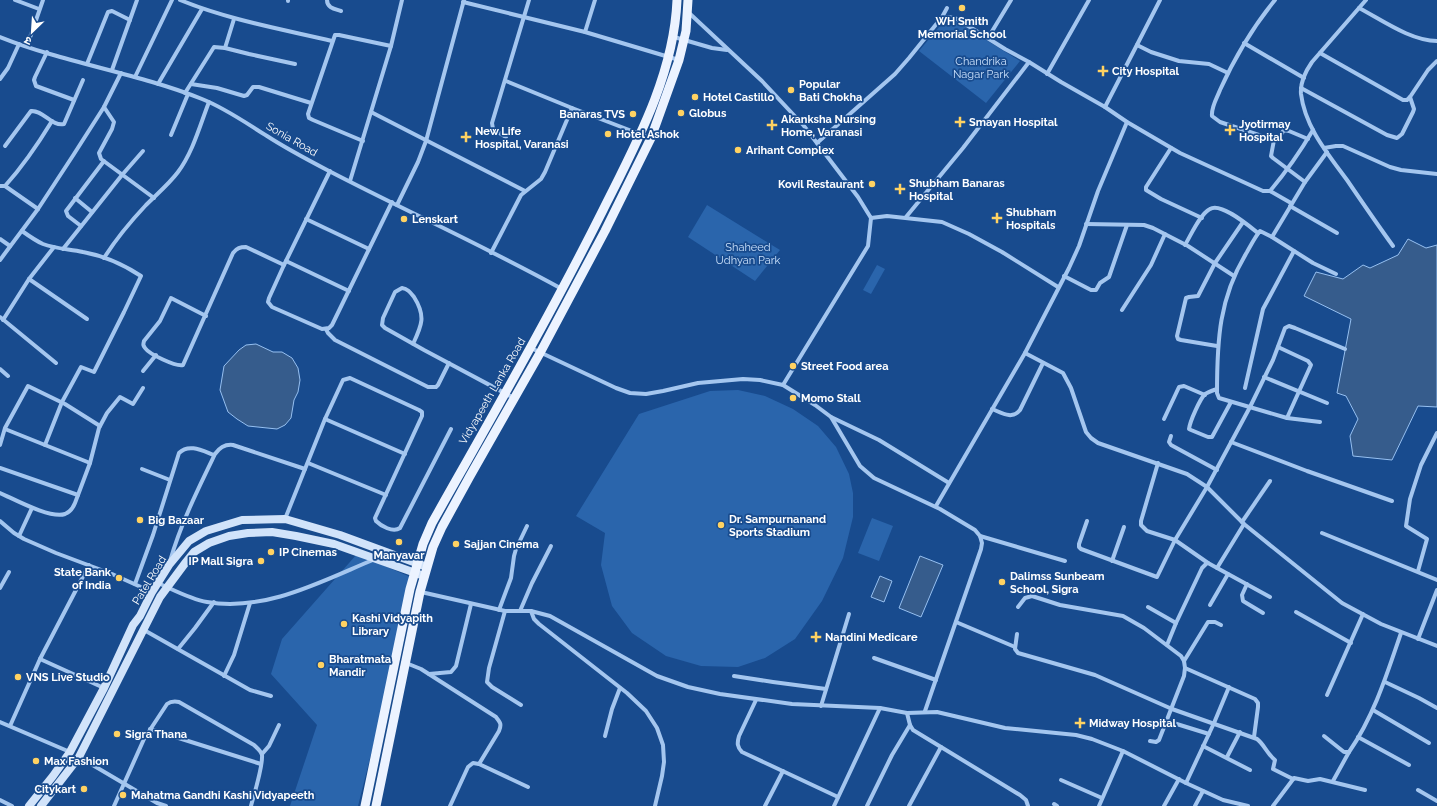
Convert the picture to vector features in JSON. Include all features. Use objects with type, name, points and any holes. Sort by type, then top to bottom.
[{"type":"main road","name":"Vidyapeeth Lanka Road","points":[[365,806],[415,568],[432,523],[562,289],[641,134],[669,57],[674,37],[678,0]]},
{"type":"main road","name":"Vidyapeeth Lanka Road","points":[[376,806],[420,592],[433,547],[442,527],[540,353],[605,231],[651,138],[679,60],[684,39],[688,12],[688,0]]},
{"type":"street","points":[[15,0],[39,9]]},
{"type":"street","points":[[26,46],[43,0]]},
{"type":"street","points":[[112,70],[137,0]]},
{"type":"street","points":[[135,77],[172,0]]},
{"type":"street","points":[[180,0],[234,19],[332,41]]},
{"type":"street","points":[[326,0],[329,7],[341,11]]},
{"type":"street","points":[[350,181],[391,46],[402,0]]},
{"type":"street","points":[[506,137],[495,131],[492,126],[529,0]]},
{"type":"street","points":[[585,32],[595,0]]},
{"type":"street","points":[[988,38],[1011,0]]},
{"type":"street","points":[[1047,74],[1089,0]]},
{"type":"street","points":[[1106,107],[1160,0]]},
{"type":"street","points":[[1275,0],[1259,20],[1228,72],[1213,108],[1213,118],[1220,122],[1274,140],[1278,140],[1284,130],[1308,139]]},
{"type":"street","points":[[1366,0],[1305,72],[1301,88],[1304,108],[1313,130],[1393,246]]},
{"type":"street","points":[[397,205],[418,162],[426,141],[463,1],[523,18],[585,32],[679,60]]},
{"type":"street","points":[[817,143],[895,74],[941,19],[947,8]]},
{"type":"street","points":[[1359,8],[1414,36],[1424,40],[1437,41]]},
{"type":"street","points":[[158,84],[202,9]]},
{"type":"street","points":[[87,64],[108,12],[112,11],[130,20]]},
{"type":"street","points":[[688,12],[762,81],[804,126],[858,197],[871,218],[868,246],[783,385]]},
{"type":"street","points":[[941,19],[949,17],[957,19],[1047,74],[1106,107],[1127,122],[1171,148],[1257,189],[1270,191],[1337,233]]},
{"type":"street","points":[[225,48],[234,19]]},
{"type":"street","points":[[363,141],[309,118],[308,114],[311,103],[335,35],[391,46]]},
{"type":"street","name":"Sonia Road","points":[[0,37],[19,44],[158,84],[224,108],[287,148],[562,289]]},
{"type":"street","points":[[674,37],[712,48],[727,50]]},
{"type":"street","points":[[1244,43],[1304,78]]},
{"type":"street","points":[[0,79],[8,68],[19,44]]},
{"type":"street","points":[[1137,45],[1151,52],[1179,61],[1209,64],[1228,72]]},
{"type":"street","points":[[170,135],[191,84],[214,47],[225,48],[295,64]]},
{"type":"street","points":[[47,52],[34,80],[36,86],[74,100]]},
{"type":"street","points":[[1320,53],[1398,99],[1407,100],[1428,70],[1437,61]]},
{"type":"street","points":[[906,217],[963,148],[1029,62]]},
{"type":"street","points":[[0,260],[38,209],[104,107],[121,73]]},
{"type":"street","points":[[5,146],[31,111],[36,111],[58,124],[64,124],[82,80]]},
{"type":"street","points":[[506,81],[651,138]]},
{"type":"street","points":[[191,84],[217,88],[244,96],[247,95],[254,87],[259,87],[311,103]]},
{"type":"street","points":[[1301,88],[1387,135],[1397,138],[1402,134],[1413,112],[1414,108],[1410,97]]},
{"type":"street","points":[[104,258],[133,219],[172,180],[183,164],[210,102]]},
{"type":"street","points":[[104,107],[114,122],[112,129],[99,153],[101,159],[154,198]]},
{"type":"street","points":[[491,253],[517,200],[545,172],[572,108]]},
{"type":"street","points":[[372,112],[525,191]]},
{"type":"street","points":[[5,186],[26,160],[52,121]]},
{"type":"street","points":[[936,506],[1024,353],[1079,246],[1106,171],[1127,122]]},
{"type":"street","points":[[1270,191],[1288,170],[1313,130]]},
{"type":"street","points":[[1274,140],[1271,156],[1305,182]]},
{"type":"street","points":[[1324,148],[1343,146],[1390,167],[1401,170],[1436,172]]},
{"type":"street","points":[[1171,148],[1145,189],[1147,192],[1202,218]]},
{"type":"street","points":[[63,249],[122,174],[143,151]]},
{"type":"street","points":[[1272,237],[1305,182],[1327,152]]},
{"type":"street","points":[[81,226],[68,216],[66,213],[67,209],[104,161]]},
{"type":"street","points":[[330,171],[269,298],[269,304],[294,318],[322,329],[326,329],[332,325],[392,202]]},
{"type":"street","points":[[0,186],[5,186],[38,209]]},
{"type":"street","points":[[75,198],[92,212]]},
{"type":"street","points":[[1185,245],[1208,210],[1213,208],[1226,211],[1258,233]]},
{"type":"street","points":[[871,218],[887,216],[906,217],[942,222],[969,234],[1002,252],[1058,287]]},
{"type":"street","points":[[306,220],[369,249]]},
{"type":"street","points":[[1217,346],[1177,338],[1185,300],[1187,297],[1198,296],[1215,263],[1243,222]]},
{"type":"street","points":[[1086,224],[1144,225],[1185,245],[1234,276]]},
{"type":"street","points":[[1064,276],[1091,290],[1096,290],[1100,283],[1109,276],[1128,225]]},
{"type":"street","points":[[22,231],[44,244],[104,258],[125,266],[141,276],[94,372],[81,367],[62,402],[45,445]]},
{"type":"street","points":[[1320,422],[1287,418],[1219,398],[1217,395],[1217,346],[1222,315],[1234,276],[1258,233],[1262,231],[1313,263],[1336,274]]},
{"type":"street","points":[[1122,310],[1150,265],[1165,234]]},
{"type":"street","points":[[0,240],[10,246]]},
{"type":"street","points":[[54,247],[2,318],[56,363]]},
{"type":"street","points":[[206,316],[171,298],[160,321],[144,342],[145,348],[176,365],[183,365],[206,316],[233,253],[240,247],[246,247],[349,291]]},
{"type":"street","points":[[1245,388],[1263,309],[1294,251]]},
{"type":"street","points":[[30,279],[87,319]]},
{"type":"street","points":[[413,344],[421,324],[422,312],[411,292],[402,288],[397,289],[383,318],[382,325],[413,344],[449,364],[514,398]]},
{"type":"street","points":[[1087,521],[1079,547],[1084,551],[1157,576],[1175,540],[1217,470],[1250,407],[1286,328],[1289,326],[1345,349]]},
{"type":"street","points":[[326,329],[335,340],[428,387],[436,387],[438,385],[449,364]]},
{"type":"street","points":[[1278,347],[1310,362],[1310,367],[1287,418]]},
{"type":"street","points":[[530,348],[616,388],[630,392],[646,394],[698,383],[743,379],[760,380],[783,385],[831,417],[879,440],[949,484]]},
{"type":"street","points":[[1024,353],[1063,374],[1067,379],[1086,432],[1098,443],[1187,474],[1207,487],[1243,523],[1342,603],[1401,633],[1437,646]]},
{"type":"street","points":[[143,371],[156,355]]},
{"type":"street","points":[[992,409],[1007,415],[1013,416],[1017,414],[1043,363]]},
{"type":"street","points":[[0,369],[8,376]]},
{"type":"street","points":[[1264,377],[1327,403]]},
{"type":"street","points":[[285,519],[341,382],[346,378],[350,378],[422,412],[422,416],[376,515],[376,521],[392,530],[398,530],[451,429]]},
{"type":"street","points":[[0,445],[5,429],[28,386],[62,402],[100,426]]},
{"type":"street","points":[[1164,419],[1178,387],[1184,386],[1205,395]]},
{"type":"street","points":[[0,493],[32,508],[55,514],[65,514],[73,508],[90,463],[100,426],[107,413],[120,397],[133,404],[143,388]]},
{"type":"street","points":[[1217,389],[1205,395],[1190,423],[1189,429],[1211,437],[1214,435],[1232,402]]},
{"type":"street","points":[[831,417],[860,466],[874,478],[936,506],[975,530],[980,536],[982,543],[981,549],[925,711]]},
{"type":"street","points":[[325,419],[405,454]]},
{"type":"street","points":[[0,426],[90,463]]},
{"type":"street","points":[[1418,571],[1427,539],[1406,526],[1410,499],[1421,465],[1437,433]]},
{"type":"street","points":[[1172,436],[1169,442],[1171,446],[1217,470]]},
{"type":"street","points":[[1231,442],[1307,472],[1392,501]]},
{"type":"street","points":[[169,565],[183,522],[218,449],[227,444],[233,445],[305,469]]},
{"type":"street","points":[[135,584],[153,535],[178,456],[182,450],[186,448],[191,448],[214,455]]},
{"type":"street","points":[[1158,463],[1141,525],[1147,531],[1175,540],[1208,563],[1270,597]]},
{"type":"street","points":[[308,464],[386,495]]},
{"type":"street","points":[[0,468],[78,495]]},
{"type":"street","points":[[142,469],[170,480]]},
{"type":"street","points":[[1217,568],[1243,523],[1270,481]]},
{"type":"street","points":[[19,536],[32,508]]},
{"type":"street","name":"Patel Road","points":[[29,806],[70,752],[104,688],[133,625],[140,616],[152,592],[169,565],[189,542],[206,531],[242,520],[285,519],[340,535],[426,572]]},
{"type":"street","points":[[0,521],[19,536],[56,553],[89,565],[152,592]]},
{"type":"street","points":[[499,610],[511,578],[516,549],[527,526]]},
{"type":"street","points":[[1112,561],[1124,527]]},
{"type":"street","name":"Patel Road","points":[[41,806],[79,757],[143,630],[167,587],[194,552],[209,543],[229,536],[248,533],[272,532],[334,544],[376,559],[415,568]]},
{"type":"street","points":[[1322,533],[1437,580]]},
{"type":"street","points":[[980,536],[1065,561]]},
{"type":"street","points":[[520,611],[529,588],[551,546]]},
{"type":"street","points":[[158,583],[187,596],[207,602],[250,603],[269,600],[302,589],[376,559]]},
{"type":"street","points":[[1167,645],[1176,622],[1202,568],[1208,563]]},
{"type":"street","points":[[10,726],[40,659],[89,565]]},
{"type":"street","points":[[0,588],[9,572]]},
{"type":"street","points":[[1210,605],[1228,574]]},
{"type":"street","points":[[1247,584],[1242,595],[1243,601],[1263,613]]},
{"type":"street","points":[[1418,639],[1437,590]]},
{"type":"street","points":[[420,592],[499,610],[540,612],[558,619],[629,661],[658,676],[688,687],[720,694],[756,700],[821,706],[880,708],[907,712],[925,711],[949,714],[1005,728],[1092,738],[1123,750],[1186,783],[1223,800],[1248,806]]},
{"type":"street","points":[[1018,607],[1025,598],[1032,596],[1060,605],[1123,616],[1134,621],[1177,653],[1184,661],[1185,668],[1182,684],[1160,740],[1156,742],[1150,741]]},
{"type":"street","points":[[178,649],[214,602]]},
{"type":"street","points":[[224,676],[237,647],[250,603]]},
{"type":"street","points":[[428,674],[451,672],[454,670],[471,604]]},
{"type":"street","points":[[1148,607],[1176,622]]},
{"type":"street","points":[[505,611],[489,668],[487,682],[492,687],[521,705]]},
{"type":"street","points":[[531,611],[534,619],[539,624],[620,688],[646,711],[657,728],[663,745],[664,762],[655,806]]},
{"type":"street","points":[[1296,612],[1350,643]]},
{"type":"street","points":[[821,706],[849,614]]},
{"type":"street","points":[[1327,695],[1363,614]]},
{"type":"street","points":[[956,622],[1015,647]]},
{"type":"street","points":[[1184,661],[1208,622],[1221,624]]},
{"type":"street","points":[[143,630],[250,690],[271,696]]},
{"type":"street","points":[[1333,781],[1373,710],[1385,682],[1401,633]]},
{"type":"street","points":[[1017,634],[1015,647],[1018,653],[1095,675],[1172,709],[1254,738],[1261,742],[1269,755],[1275,760],[1273,768],[1293,779],[1296,778],[1308,781],[1320,779],[1365,790]]},
{"type":"street","points":[[874,658],[936,680]]},
{"type":"street","points":[[40,659],[104,688]]},
{"type":"street","points":[[406,662],[421,669],[496,717],[500,722],[501,726],[499,731],[479,764]]},
{"type":"street","points":[[1185,668],[1258,701],[1254,738]]},
{"type":"street","points":[[734,676],[826,689]]},
{"type":"street","points":[[1385,682],[1437,708]]},
{"type":"street","points":[[1186,783],[1229,687]]},
{"type":"street","points":[[605,736],[614,701],[620,688]]},
{"type":"street","points":[[756,700],[739,736],[737,742],[738,748],[742,752],[838,798]]},
{"type":"street","points":[[114,806],[150,729],[170,702],[179,702],[254,745],[262,754]]},
{"type":"street","points":[[834,806],[880,708]]},
{"type":"street","points":[[1373,710],[1429,743]]},
{"type":"street","points":[[907,712],[912,730],[1023,798],[1026,800],[1028,806]]},
{"type":"street","points":[[1167,721],[1209,734]]},
{"type":"street","points":[[0,722],[70,752]]},
{"type":"street","points":[[251,806],[262,754],[270,746],[279,725]]},
{"type":"street","points":[[867,806],[892,755],[910,725]]},
{"type":"street","points":[[150,729],[261,764]]},
{"type":"street","points":[[1227,757],[1240,732]]},
{"type":"street","points":[[1324,736],[1344,752],[1349,752]]},
{"type":"street","points":[[1358,737],[1409,765]]},
{"type":"street","points":[[1203,746],[1250,770]]},
{"type":"street","points":[[910,806],[941,747]]},
{"type":"street","points":[[1099,806],[1123,750]]},
{"type":"street","points":[[79,757],[157,803],[166,806]]},
{"type":"street","points":[[450,806],[468,767],[473,763],[479,764],[528,787]]},
{"type":"street","points":[[765,806],[783,772]]},
{"type":"street","points":[[1164,806],[1179,779]]},
{"type":"street","points":[[1272,806],[1293,779]]},
{"type":"street","points":[[1061,780],[1102,798]]},
{"type":"street","points":[[1418,790],[1437,801]]},
{"type":"street","points":[[1195,806],[1203,791]]},
{"type":"street","points":[[0,800],[12,806]]},
{"type":"street","points":[[1222,806],[1223,800]]},
{"type":"green space","name":"Chandrika Nagar Park","points":[[954,20],[1020,61],[986,103],[919,51],[944,21]]},
{"type":"green space","name":"Shaheed Udhyan Park","points":[[707,205],[780,250],[755,281],[688,237]]},
{"type":"green space","points":[[877,265],[885,269],[871,294],[863,290]]},
{"type":"green space","name":"Dr. Sampurnanand Sports Stadium","points":[[738,390],[765,396],[793,409],[818,426],[836,447],[849,474],[853,493],[853,517],[843,558],[822,601],[795,639],[765,658],[738,667],[701,666],[666,656],[632,633],[612,606],[601,565],[605,533],[576,516],[639,414],[710,391]]},
{"type":"green space","points":[[872,518],[893,526],[879,561],[858,553]]},
{"type":"green space","points":[[357,554],[415,579],[358,806],[290,806],[317,725],[271,674],[282,639]]},
{"type":"shaded area","points":[[1408,239],[1426,248],[1437,245],[1437,407],[1418,406],[1392,460],[1353,456],[1350,436],[1358,419],[1346,396],[1337,393],[1351,319],[1304,296],[1316,272],[1343,279],[1363,265],[1370,268],[1398,255]]},
{"type":"shaded area","points":[[256,344],[273,352],[282,352],[292,358],[298,368],[300,380],[298,392],[294,400],[291,418],[285,425],[277,429],[248,426],[237,419],[228,412],[220,390],[224,366],[239,350],[246,345]]},
{"type":"shaded area","points":[[920,556],[943,565],[921,617],[899,608]]},
{"type":"shaded area","points":[[880,576],[892,581],[884,602],[871,597]]},
{"type":"place","name":"WH Smith Memorial School","points":[[962,8]]},
{"type":"place","name":"City Hospital","points":[[1103,71]]},
{"type":"place","name":"Popular Bati Chokha","points":[[791,90]]},
{"type":"place","name":"Hotel Castillo","points":[[695,97]]},
{"type":"place","name":"Globus","points":[[681,113]]},
{"type":"place","name":"Banaras TVS","points":[[633,114]]},
{"type":"place","name":"Smayan Hospital","points":[[960,122]]},
{"type":"place","name":"Akanksha Nursing Home, Varanasi","points":[[772,125]]},
{"type":"place","name":"Jyotirmay Hospital","points":[[1230,130]]},
{"type":"place","name":"Hotel Ashok","points":[[608,134]]},
{"type":"place","name":"New Life Hospital, Varanasi","points":[[466,137]]},
{"type":"place","name":"Arihant Complex","points":[[738,150]]},
{"type":"place","name":"Kovil Restaurant","points":[[872,184]]},
{"type":"place","name":"Shubham Banaras Hospital","points":[[900,189]]},
{"type":"place","name":"Shubham Hospitals","points":[[997,218]]},
{"type":"place","name":"Lenskart","points":[[404,219]]},
{"type":"place","name":"Street Food area","points":[[793,366]]},
{"type":"place","name":"Momo Stall","points":[[793,398]]},
{"type":"place","name":"Big Bazaar","points":[[140,520]]},
{"type":"place","name":"Dr. Sampurnanand Sports Stadium","points":[[721,525]]},
{"type":"place","name":"Manyavar","points":[[399,542]]},
{"type":"place","name":"Sajjan Cinema","points":[[456,544]]},
{"type":"place","name":"IP Cinemas","points":[[271,552]]},
{"type":"place","name":"IP Mall Sigra","points":[[261,561]]},
{"type":"place","name":"State Bank of India","points":[[119,578]]},
{"type":"place","name":"Dalimss Sunbeam School, Sigra","points":[[1002,582]]},
{"type":"place","name":"Kashi Vidyapith Library","points":[[344,624]]},
{"type":"place","name":"Nandini Medicare","points":[[816,637]]},
{"type":"place","name":"Bharatmata Mandir","points":[[321,665]]},
{"type":"place","name":"VNS Live Studio","points":[[18,677]]},
{"type":"place","name":"Midway Hospital","points":[[1080,723]]},
{"type":"place","name":"Sigra Thana","points":[[117,734]]},
{"type":"place","name":"Max Fashion","points":[[36,761]]},
{"type":"place","name":"Citykart","points":[[84,789]]},
{"type":"place","name":"Mahatma Gandhi Kashi Vidyapeeth","points":[[123,795]]}]
